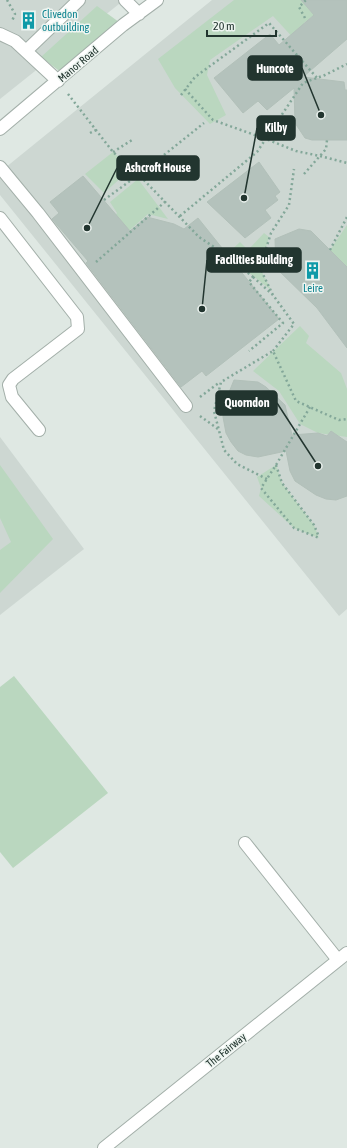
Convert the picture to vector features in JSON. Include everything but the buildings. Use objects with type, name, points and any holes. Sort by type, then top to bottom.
[{"type":"street","points":[[26,51],[80,0]]},
{"type":"street","points":[[125,0],[139,14]]},
{"type":"street","name":"Manor Road","points":[[0,129],[157,0]]},
{"type":"street","points":[[0,34],[15,40],[58,81]]},
{"type":"street","points":[[0,167],[38,212],[186,406]]},
{"type":"street","points":[[0,218],[77,317],[78,329],[13,379],[9,385],[12,397],[39,430]]},
{"type":"street","points":[[245,843],[342,956]]},
{"type":"street","name":"The Fairway","points":[[104,1148],[342,956]]},
{"type":"path","points":[[304,18],[299,7],[306,0]]},
{"type":"path","points":[[181,95],[195,77],[269,23],[317,78]]},
{"type":"path","points":[[180,216],[258,152],[303,83],[347,64]]},
{"type":"path","points":[[58,81],[113,152],[166,201],[199,237],[223,253],[273,295]]},
{"type":"path","points":[[185,89],[213,120],[296,151],[347,163]]},
{"type":"path","points":[[104,200],[139,175],[204,123]]},
{"type":"path","points":[[90,133],[96,130]]},
{"type":"path","points":[[113,152],[132,140]]},
{"type":"path","points":[[304,174],[326,149],[327,140]]},
{"type":"path","points":[[219,430],[186,406],[221,382],[273,351],[294,324],[273,295],[260,268],[271,232],[289,205],[294,169]]},
{"type":"path","points":[[84,273],[166,201]]},
{"type":"path","points":[[330,250],[347,217]]},
{"type":"path","points":[[249,351],[283,323],[249,282],[253,277]]},
{"type":"path","points":[[273,351],[296,401],[339,420],[347,419]]},
{"type":"path","points":[[221,382],[214,411],[224,450],[237,464],[267,479]]},
{"type":"path","points":[[276,465],[282,483],[314,524],[319,538],[294,528],[262,488],[310,407]]},
{"type":"shaded area","points":[[0,0],[124,0],[0,99]]},
{"type":"shaded area","points":[[212,0],[347,0],[347,609],[339,616],[0,195],[0,172]]},
{"type":"shaded area","points":[[0,437],[84,549],[0,615]]},
{"type":"green space","points":[[234,0],[311,0],[305,5],[314,15],[304,23],[309,30],[296,41],[273,16],[210,60],[207,75],[226,115],[210,124],[175,88],[158,59]]},
{"type":"green space","points":[[97,6],[123,25],[62,73],[41,57]]},
{"type":"green space","points":[[113,152],[132,168],[104,193],[85,174]]},
{"type":"green space","points":[[138,179],[168,219],[148,214],[123,236],[110,223],[117,213],[110,202]]},
{"type":"green space","points":[[347,225],[347,267],[330,250]]},
{"type":"green space","points":[[264,233],[269,237],[260,268],[271,290],[226,255],[240,242],[248,250]]},
{"type":"green space","points":[[300,326],[309,336],[306,343],[341,373],[347,389],[347,437],[318,433],[300,424],[279,391],[253,371]]},
{"type":"green space","points":[[0,465],[53,539],[0,593],[0,550],[11,542],[0,518]]},
{"type":"green space","points":[[276,465],[282,483],[314,525],[319,538],[294,528],[259,496],[261,488],[257,477]]},
{"type":"green space","points":[[14,676],[108,793],[13,868],[0,852],[0,687]]},
{"type":"place","name":"Clivedon outbuilding","points":[[29,20]]},
{"type":"place","name":"Huncote","points":[[321,115]]},
{"type":"place","name":"Kilby","points":[[244,198]]},
{"type":"place","name":"Ashcroft House","points":[[87,228]]},
{"type":"place","name":"Leire","points":[[313,270]]},
{"type":"place","name":"Facilities Building","points":[[202,309]]},
{"type":"place","name":"Quorndon","points":[[318,466]]}]
